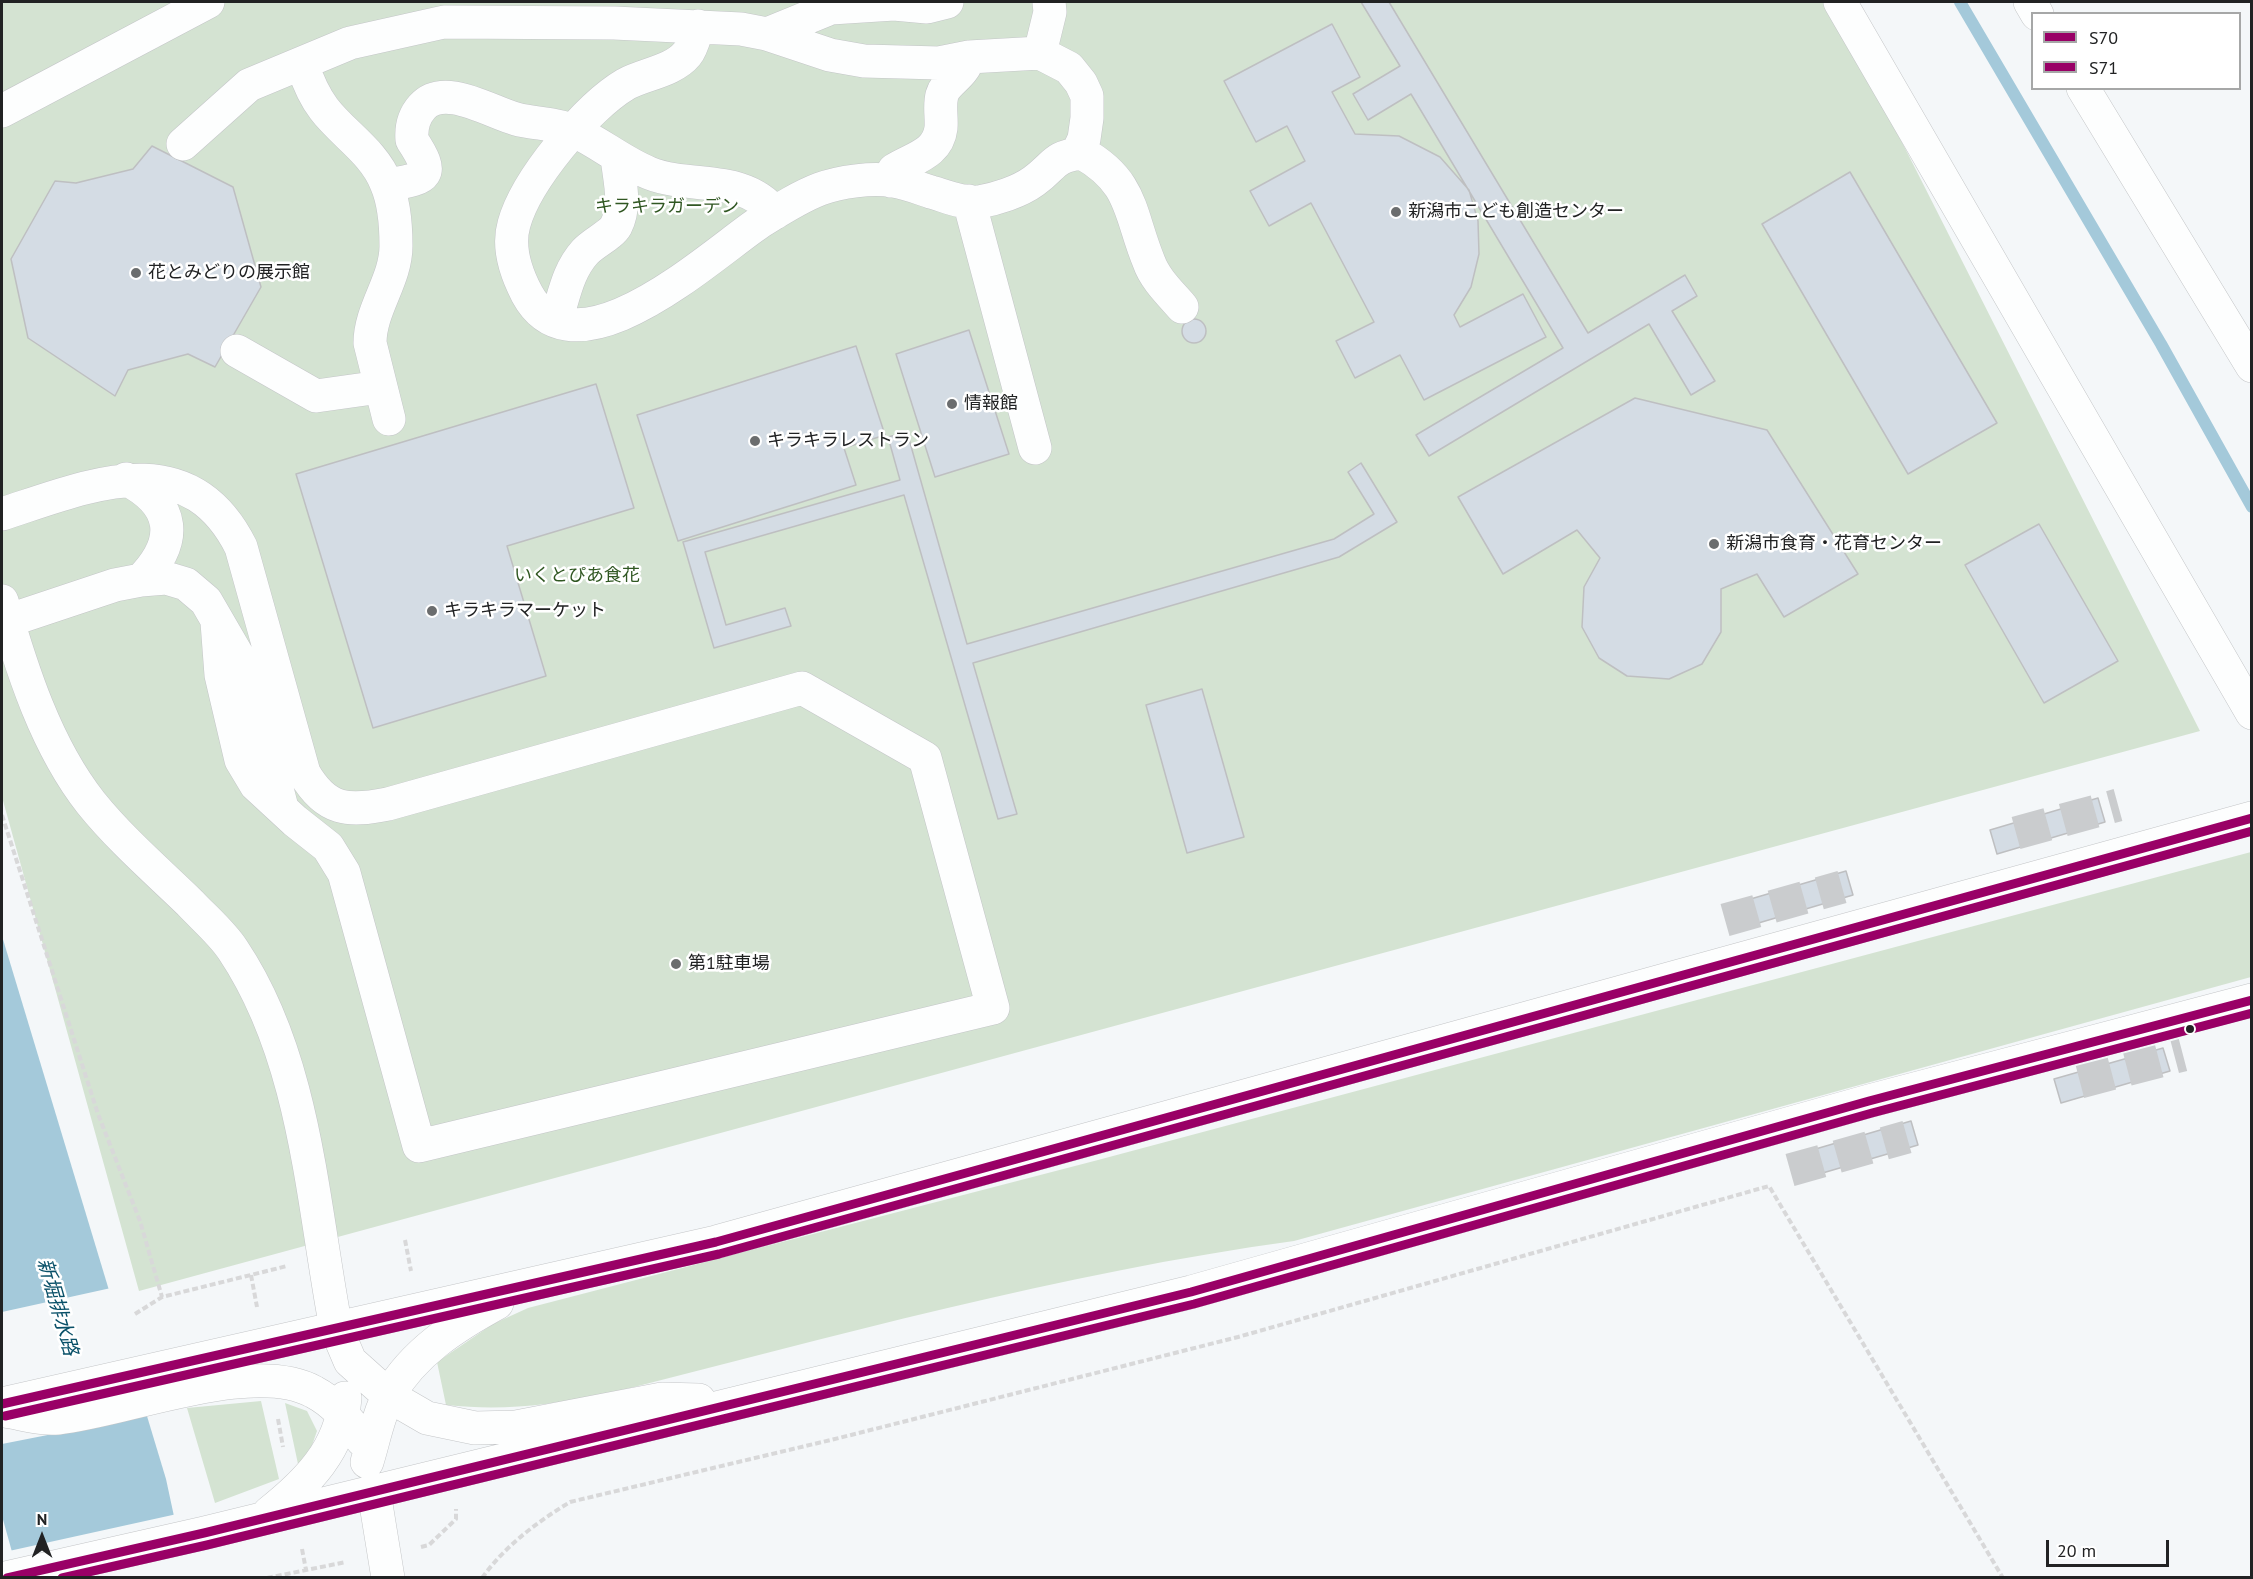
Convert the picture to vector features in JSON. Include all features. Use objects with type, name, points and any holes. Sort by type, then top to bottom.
[{"type":"street","points":[[2,111],[208,2]]},
{"type":"street","points":[[767,34],[831,8],[894,4],[927,7],[947,2]]},
{"type":"street","points":[[1040,53],[1050,12],[1049,2]]},
{"type":"street","points":[[1840,2],[2252,713]]},
{"type":"street","points":[[183,144],[249,85],[350,43],[444,22],[698,27],[767,34],[830,55],[864,61],[939,63],[969,57],[1040,53],[1070,68],[1087,96],[1084,139],[1077,154]]},
{"type":"street","points":[[698,27],[687,54],[666,68],[627,84],[589,112],[573,130],[530,192],[514,224],[514,266],[533,305],[549,319],[570,324],[594,323],[643,306],[775,213],[822,188],[891,181],[978,202],[1010,193],[1033,182],[1058,158],[1082,153],[1097,161],[1115,178],[1139,226],[1149,264],[1182,307]]},
{"type":"street","points":[[891,181],[894,170],[932,149],[939,138],[942,94],[966,68],[969,57]]},
{"type":"street","points":[[302,64],[324,109],[376,165],[387,185],[397,248],[388,283],[370,332],[380,387],[389,420]]},
{"type":"street","points":[[2084,90],[2252,366]]},
{"type":"street","points":[[387,185],[419,179],[426,172],[427,163],[412,140],[411,131],[418,111],[426,102],[436,98],[453,98],[516,119],[573,130],[617,157],[665,178],[731,185],[765,201],[775,213]]},
{"type":"street","points":[[556,320],[569,276],[583,254],[616,228],[621,212],[621,176],[617,157]]},
{"type":"street","points":[[969,201],[1035,448]]},
{"type":"street","points":[[237,351],[316,396],[380,387]]},
{"type":"street","points":[[2,514],[107,481],[126,479],[170,482],[210,503],[234,532],[241,547],[260,608],[302,765],[315,792],[331,804],[358,810],[388,804],[802,688],[925,758],[993,1008],[419,1146],[344,873],[328,847],[256,785],[241,760],[221,675],[217,622],[206,601],[186,585],[166,578],[115,585],[4,611],[37,706],[62,757],[91,803],[232,949],[274,1026],[286,1061],[304,1144],[336,1328],[388,1578]]},
{"type":"street","points":[[126,479],[153,497],[166,519],[164,551],[157,564],[141,580]]},
{"type":"street","points":[[2,1411],[56,1418],[154,1384],[336,1328],[716,1242],[2252,818]]},
{"type":"street","points":[[262,1518],[302,1486],[332,1448],[362,1452],[749,1401],[1191,1292],[1869,1101],[2252,1000]]},
{"type":"street","points":[[4,1578],[262,1518],[362,1452],[389,1396],[412,1364],[446,1332],[529,1286]]},
{"type":"street","points":[[336,1328],[350,1361],[389,1396],[428,1418],[475,1428],[516,1427],[662,1399],[749,1401]]},
{"type":"street","points":[[2,1404],[154,1384],[286,1382],[314,1391],[362,1452]]},
{"type":"path","points":[[2,815],[98,1114],[140,1221],[162,1297]]},
{"type":"path","points":[[482,1578],[493,1563],[538,1522],[570,1502],[839,1438],[1238,1337],[1769,1186],[2003,1578]]},
{"type":"path","points":[[405,1240],[413,1281]]},
{"type":"path","points":[[135,1314],[162,1297],[287,1266]]},
{"type":"path","points":[[250,1275],[258,1310]]},
{"type":"path","points":[[276,1408],[285,1454]]},
{"type":"path","points":[[411,1549],[429,1545],[456,1519],[456,1503]]},
{"type":"path","points":[[301,1542],[306,1570]]},
{"type":"path","points":[[267,1578],[347,1562]]},
{"type":"green space","name":"いくとぴあ食花","points":[[2,2],[1831,2],[2200,731],[139,1291],[2,797]]},
{"type":"green space","points":[[2251,852],[2251,977],[1294,1241],[1207,1254],[1033,1288],[603,1395],[525,1406],[446,1405],[437,1362],[493,1324],[528,1308],[1098,1160]]},
{"type":"green space","points":[[261,1401],[279,1479],[215,1503],[187,1408]]},
{"type":"green space","points":[[285,1403],[307,1411],[317,1431],[310,1451],[298,1464]]},
{"type":"water","name":"新堀排水路","points":[[2,936],[166,1479],[187,1577],[19,1577],[2,1516]]},
{"type":"pier","points":[[111,1288],[149,1415],[2,1444],[2,1312]]},
{"type":"pier","points":[[177,1514],[190,1578],[16,1578],[9,1551]]},
{"type":"building","points":[[1361,2],[1389,2],[1588,333],[1685,275],[1697,296],[1672,311],[1715,381],[1691,395],[1649,324],[1429,456],[1416,435],[1563,348],[1411,94],[1368,120],[1353,94],[1400,66]]},
{"type":"building","name":"新潟市こども創造センター","points":[[1332,24],[1360,77],[1332,92],[1355,134],[1399,136],[1440,157],[1469,190],[1478,221],[1479,254],[1471,287],[1454,315],[1460,327],[1523,294],[1546,337],[1424,400],[1400,355],[1355,378],[1336,341],[1374,322],[1311,203],[1269,226],[1250,191],[1305,161],[1287,126],[1256,142],[1224,81]]},
{"type":"building","name":"花とみどりの展示館","points":[[152,146],[233,187],[261,287],[215,367],[188,354],[128,370],[115,396],[28,338],[11,259],[55,181],[76,183],[133,169]]},
{"type":"building","points":[[1850,172],[1997,423],[1908,474],[1762,224]]},
{"type":"building","points":[[1194,319],[1199,320],[1205,326],[1205,336],[1199,342],[1194,343],[1189,342],[1183,336],[1182,331],[1183,326],[1189,320]]},
{"type":"building","name":"情報館","points":[[969,330],[1009,454],[935,477],[896,354]]},
{"type":"building","name":"キラキラレストラン","points":[[856,346],[885,435],[844,448],[856,485],[678,541],[637,415]]},
{"type":"building","name":"キラキラマーケット","points":[[596,384],[634,508],[507,546],[546,676],[373,728],[296,474]]},
{"type":"building","name":"新潟市食育・花育センター","points":[[1635,398],[1767,430],[1858,574],[1784,617],[1757,574],[1721,589],[1721,632],[1702,664],[1669,679],[1627,676],[1599,658],[1582,627],[1584,587],[1600,558],[1577,530],[1503,574],[1458,497]]},
{"type":"building","points":[[907,432],[967,644],[1334,539],[1374,514],[1348,472],[1361,463],[1397,522],[1339,557],[973,663],[1017,814],[998,819],[904,495],[705,552],[726,625],[785,608],[791,626],[714,648],[683,542],[900,480],[888,437]]},
{"type":"building","points":[[2039,524],[2118,661],[2044,703],[1965,565]]},
{"type":"building","points":[[1202,689],[1244,837],[1187,853],[1146,705]]},
{"type":"building","points":[[2098,798],[2105,822],[1997,854],[1990,830]]},
{"type":"building","points":[[1846,871],[1853,895],[1745,927],[1737,903]]},
{"type":"building","points":[[2163,1048],[2170,1071],[2061,1103],[2054,1079]]},
{"type":"building","points":[[1911,1121],[1918,1145],[1809,1177],[1802,1153]]},
{"type":"waterway","points":[[1960,2],[2161,344],[2252,507]]},
{"type":"tunnel","points":[[2016,833],[2118,805]]},
{"type":"tunnel","points":[[1725,920],[1842,887]]},
{"type":"tunnel","points":[[2080,1082],[2183,1055]]},
{"type":"tunnel","points":[[1790,1170],[1907,1137]]},
{"type":"transit line","name":"S70","points":[[2,1404],[716,1242],[2252,818]]},
{"type":"transit line","name":"S71","points":[[5,1416],[719,1254],[2252,831]]},
{"type":"transit line","name":"S70","points":[[7,1578],[204,1533],[1191,1292],[1869,1101],[2252,1000]]},
{"type":"transit line","name":"S71","points":[[62,1578],[207,1545],[1194,1304],[1872,1113],[2252,1013]]},
{"type":"place","name":"新潟市こども創造センター","points":[[1396,212]]},
{"type":"place","name":"花とみどりの展示館","points":[[136,273]]},
{"type":"place","name":"情報館","points":[[952,404]]},
{"type":"place","name":"キラキラレストラン","points":[[755,441]]},
{"type":"place","name":"新潟市食育・花育センター","points":[[1714,544]]},
{"type":"place","name":"キラキラマーケット","points":[[432,611]]},
{"type":"place","name":"第1駐車場","points":[[676,964]]},
{"type":"park label","name":"キラキラガーデン","points":[[667,207]]}]
